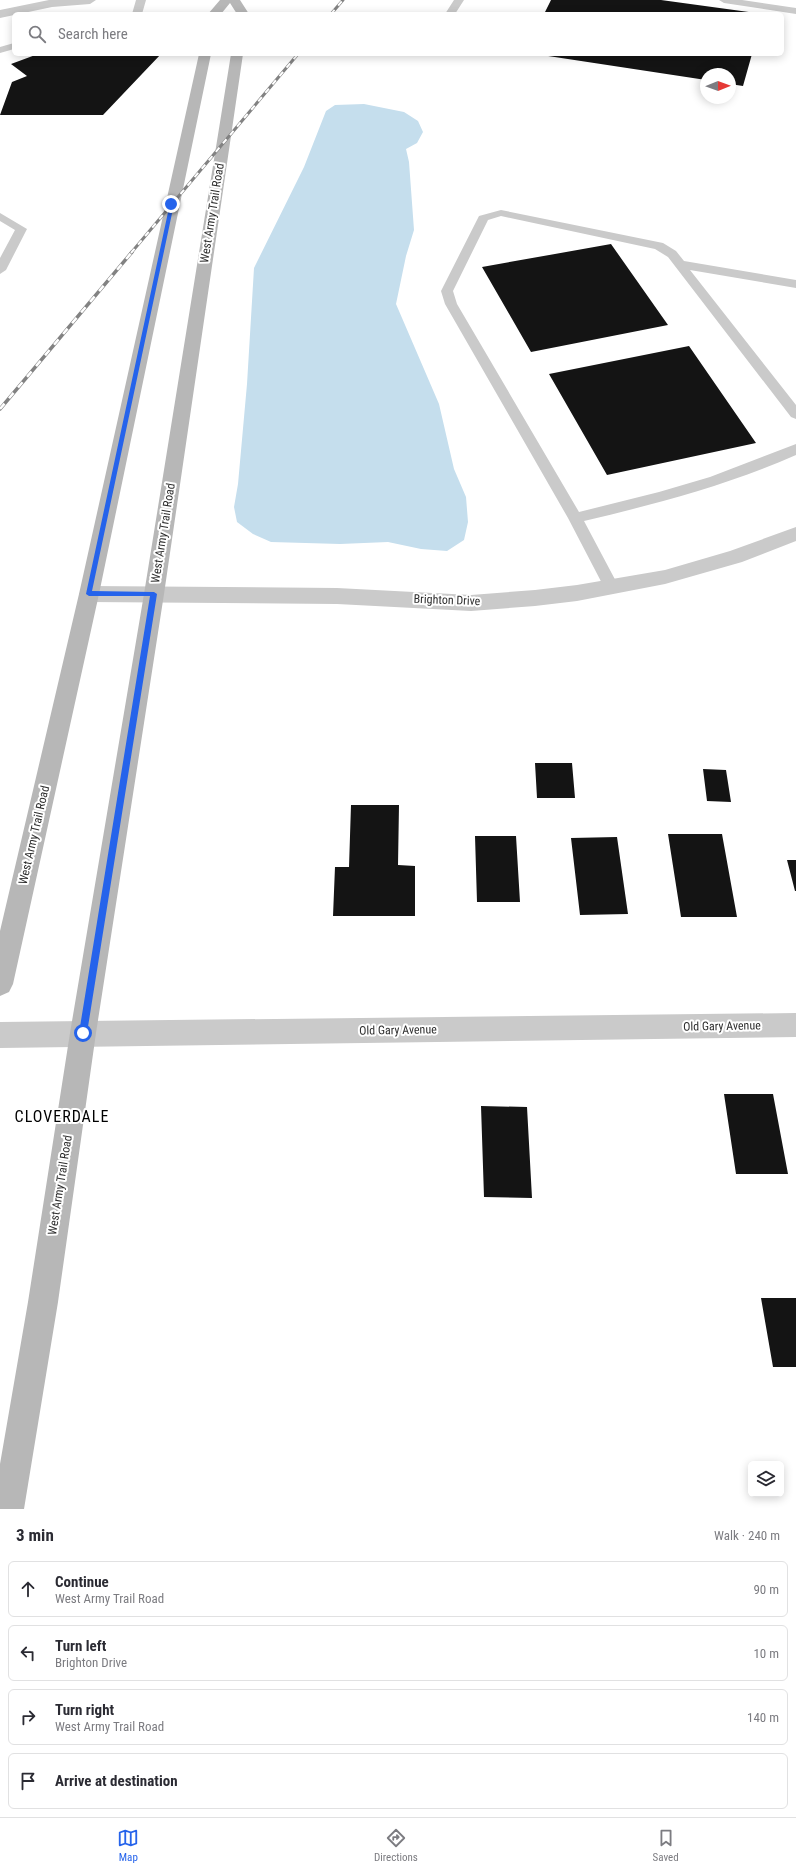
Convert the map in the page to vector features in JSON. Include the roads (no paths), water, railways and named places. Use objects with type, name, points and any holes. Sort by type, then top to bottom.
[{"type":"main road","points":[[216,12],[226,0]]},
{"type":"main road","points":[[234,0],[243,12]]},
{"type":"main road","name":"West Army Trail Road","points":[[0,984],[89,594],[205,56]]},
{"type":"main road","name":"West Army Trail Road","points":[[8,1509],[154,594],[236,56]]},
{"type":"street","points":[[0,14],[52,3],[90,0]]},
{"type":"street","name":"Brighton Drive","points":[[89,594],[337,596],[471,603],[535,598],[611,587],[665,577],[736,557],[796,534]]},
{"type":"street","name":"Old Gary Avenue","points":[[0,1035],[796,1025]]},
{"type":"lane","points":[[138,12],[141,0]]},
{"type":"lane","points":[[451,12],[459,0]]},
{"type":"lane","points":[[724,0],[796,11]]},
{"type":"lane","points":[[0,50],[12,47]]},
{"type":"lane","points":[[611,587],[575,518],[451,304],[447,291],[483,218],[501,213],[659,246],[672,254],[796,414]]},
{"type":"lane","points":[[0,216],[21,229],[0,270]]},
{"type":"lane","points":[[680,264],[796,284]]},
{"type":"lane","points":[[575,518],[656,499],[723,477],[796,449]]},
{"type":"water","points":[[364,104],[404,112],[418,121],[423,132],[417,143],[406,149],[409,162],[414,230],[406,256],[396,304],[439,404],[454,469],[466,497],[468,522],[464,540],[447,551],[421,549],[388,542],[340,544],[271,542],[253,534],[237,522],[234,507],[238,484],[247,384],[254,268],[304,167],[326,111],[335,105]]},
{"type":"railway","points":[[333,12],[343,0]]},
{"type":"railway","points":[[131,253],[296,56]]},
{"type":"railway","points":[[0,409],[132,252]]},
{"type":"district","name":"CLOVERDALE","points":[[62,1116]]}]
